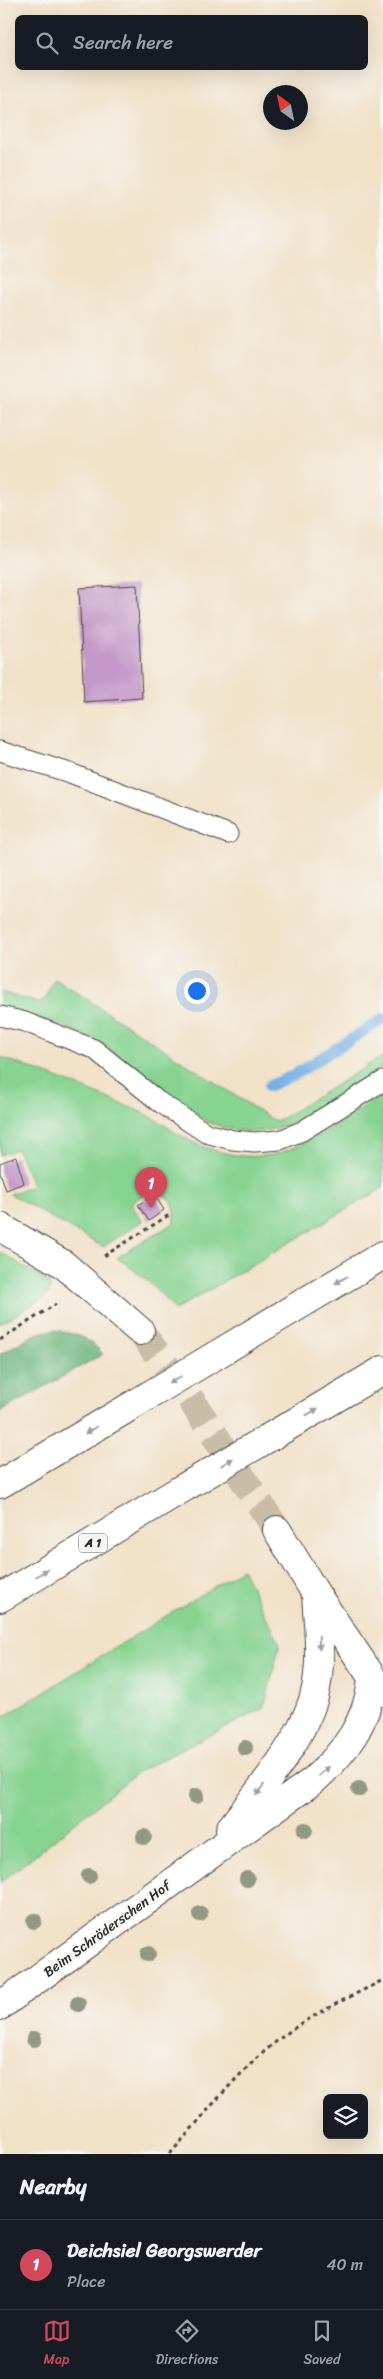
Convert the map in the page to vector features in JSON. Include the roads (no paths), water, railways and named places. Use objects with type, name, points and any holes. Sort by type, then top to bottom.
[{"type":"main road","points":[[0,1228],[62,1264],[88,1284],[140,1331]]},
{"type":"main road","points":[[0,1484],[383,1255]]},
{"type":"main road","name":"A 1","points":[[0,1598],[383,1370]]},
{"type":"main road","points":[[277,1530],[316,1594],[377,1686]]},
{"type":"main road","name":"Beim Schröderschen Hof","points":[[213,1851],[262,1788],[300,1730],[314,1697],[320,1647],[316,1594]]},
{"type":"main road","name":"Beim Schröderschen Hof","points":[[0,2006],[314,1780],[330,1765],[358,1729],[367,1704],[377,1686]]},
{"type":"lane","points":[[0,751],[70,772],[228,834]]},
{"type":"lane","points":[[0,1016],[25,1022],[94,1049],[158,1101],[206,1133],[233,1140],[254,1142],[280,1140],[302,1131],[383,1081]]},
{"type":"waterway","points":[[269,1086],[294,1075],[383,1019]]},
{"type":"tunnel","points":[[140,1331],[189,1397],[277,1530]]},
{"type":"place","name":"Deichsiel Georgswerder","points":[[151,1208]]}]
